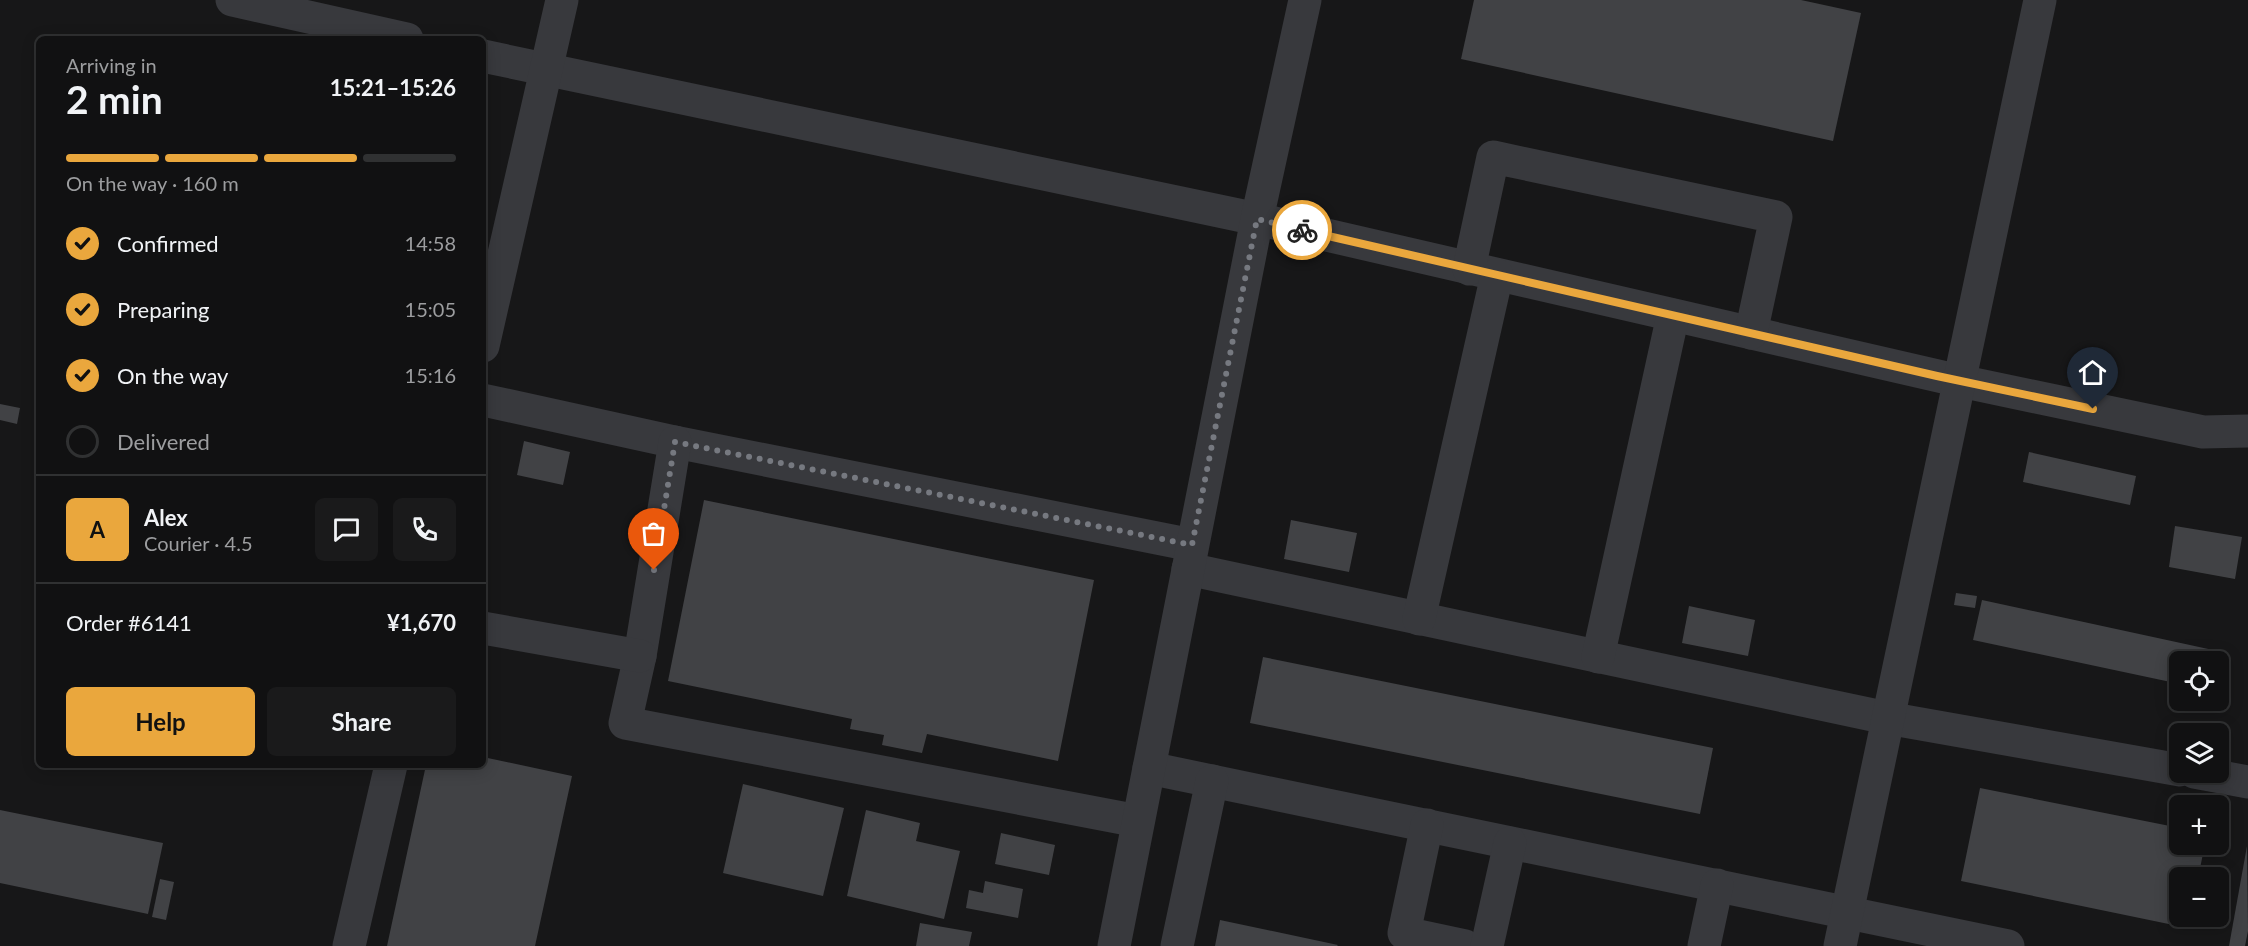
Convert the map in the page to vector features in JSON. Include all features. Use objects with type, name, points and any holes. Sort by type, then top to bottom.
[{"type":"street","points":[[232,0],[394,36]]},
{"type":"street","points":[[486,333],[562,0]]},
{"type":"street","points":[[1114,946],[1257,219],[1305,0]]},
{"type":"street","points":[[1840,946],[2040,0]]},
{"type":"street","points":[[486,57],[1257,219],[1960,381],[2203,432],[2248,431]]},
{"type":"street","points":[[1419,619],[1483,272],[1493,157],[1776,217],[1751,333]]},
{"type":"street","points":[[1598,657],[1673,315]]},
{"type":"street","points":[[486,401],[1190,557],[1419,619],[1887,718],[2169,768]]},
{"type":"street","points":[[675,442],[640,656],[625,723],[1138,821]]},
{"type":"street","points":[[486,629],[640,656]]},
{"type":"street","points":[[349,946],[390,768]]},
{"type":"street","points":[[1149,768],[2008,946]]},
{"type":"street","points":[[2229,778],[2248,782]]},
{"type":"street","points":[[1177,946],[1212,781]]},
{"type":"street","points":[[1427,825],[1404,933],[1465,946]]},
{"type":"street","points":[[1487,946],[1510,843]]},
{"type":"street","points":[[1704,946],[1717,885]]},
{"type":"building","points":[[1474,0],[1801,0],[1861,13],[1833,141],[1461,59]]},
{"type":"building","points":[[0,404],[20,408],[17,424],[0,420]]},
{"type":"building","points":[[524,441],[570,452],[563,485],[517,475]]},
{"type":"building","points":[[2029,452],[2136,476],[2130,505],[2023,482]]},
{"type":"building","points":[[704,500],[1094,580],[1058,761],[927,734],[922,753],[882,745],[884,735],[850,729],[852,719],[668,681]]},
{"type":"building","points":[[1291,520],[1357,533],[1349,572],[1284,559]]},
{"type":"building","points":[[2175,526],[2242,537],[2235,579],[2169,567]]},
{"type":"building","points":[[1956,593],[1977,596],[1975,608],[1954,605]]},
{"type":"building","points":[[1982,600],[2213,650],[2169,651],[2169,682],[1973,640]]},
{"type":"building","points":[[1689,606],[1755,620],[1748,656],[1682,643]]},
{"type":"building","points":[[1263,657],[1713,748],[1700,814],[1250,723]]},
{"type":"building","points":[[486,758],[572,776],[535,946],[387,946],[425,768],[486,768]]},
{"type":"building","points":[[743,784],[844,808],[823,896],[723,873]]},
{"type":"building","points":[[1980,788],[2169,826],[2169,855],[2203,855],[2200,867],[2169,867],[2169,924],[1961,881]]},
{"type":"building","points":[[0,810],[163,843],[148,914],[0,883]]},
{"type":"building","points":[[866,810],[920,823],[916,841],[960,851],[944,919],[847,896]]},
{"type":"building","points":[[1001,833],[1055,845],[1049,875],[995,864]]},
{"type":"building","points":[[2247,846],[2248,931],[2245,946],[2229,946]]},
{"type":"building","points":[[160,879],[174,882],[166,920],[152,917]]},
{"type":"building","points":[[985,881],[1023,889],[1018,918],[966,908],[969,890],[983,893]]},
{"type":"building","points":[[1220,920],[1338,945],[1215,946]]},
{"type":"building","points":[[920,923],[972,932],[969,946],[916,946]]},
{"type":"way so far","points":[[654,570],[675,442],[1192,545],[1257,219],[1302,230]]},
{"type":"route","points":[[1302,230],[1937,376],[2093,409]]}]
